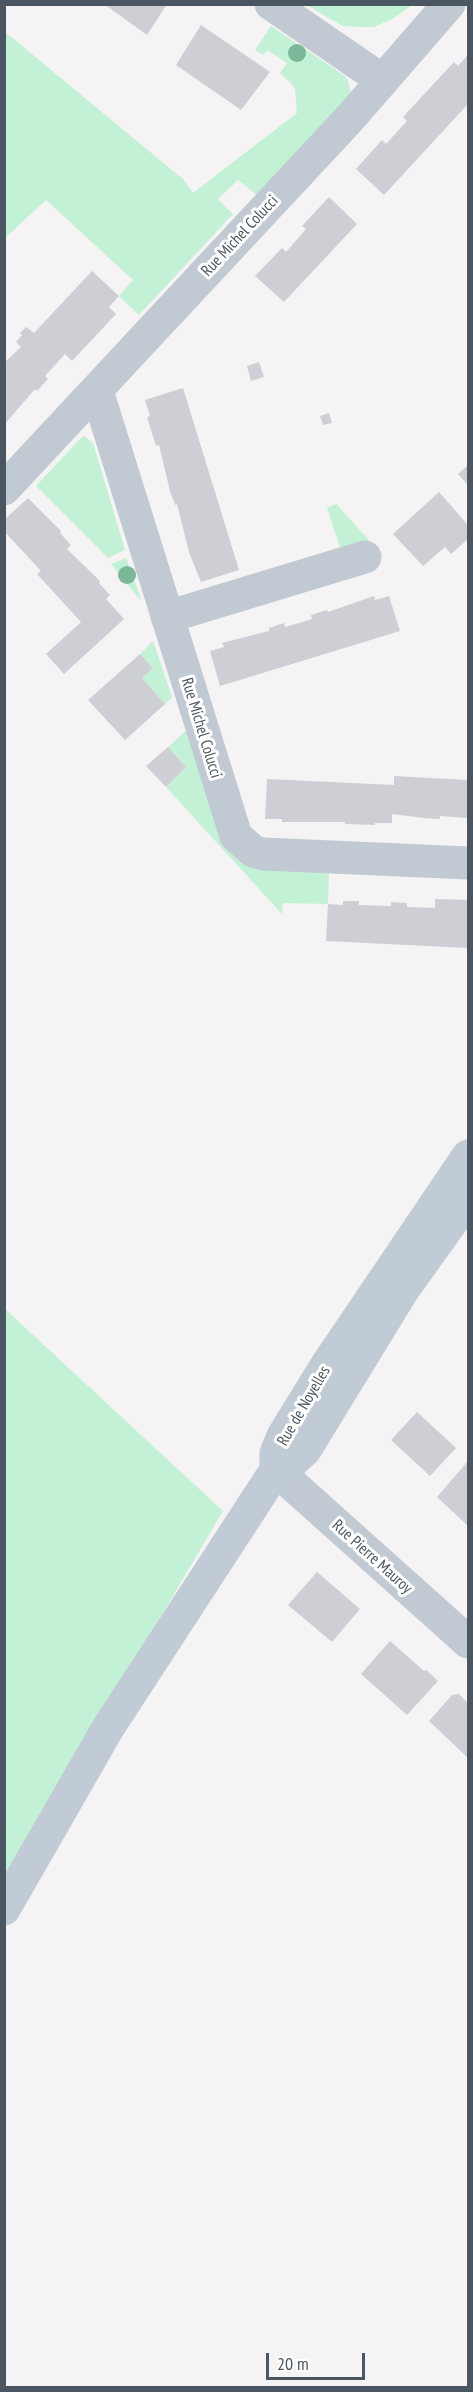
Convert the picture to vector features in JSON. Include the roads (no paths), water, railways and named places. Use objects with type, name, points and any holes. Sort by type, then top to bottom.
[{"type":"street","points":[[271,4],[382,80]]},
{"type":"street","name":"Rue Michel Colucci","points":[[4,489],[350,118],[448,4]]},
{"type":"street","name":"Rue Michel Colucci","points":[[97,391],[230,823],[236,836],[244,845],[263,854],[468,863]]},
{"type":"street","points":[[167,617],[365,556]]},
{"type":"street","name":"Rue de Noyelles","points":[[468,1156],[341,1344],[288,1428],[276,1453],[276,1470],[291,1463],[305,1450],[403,1290],[468,1199]]},
{"type":"street","points":[[4,1909],[108,1728],[276,1470]]},
{"type":"street","name":"Rue Pierre Mauroy","points":[[276,1470],[468,1642]]}]
